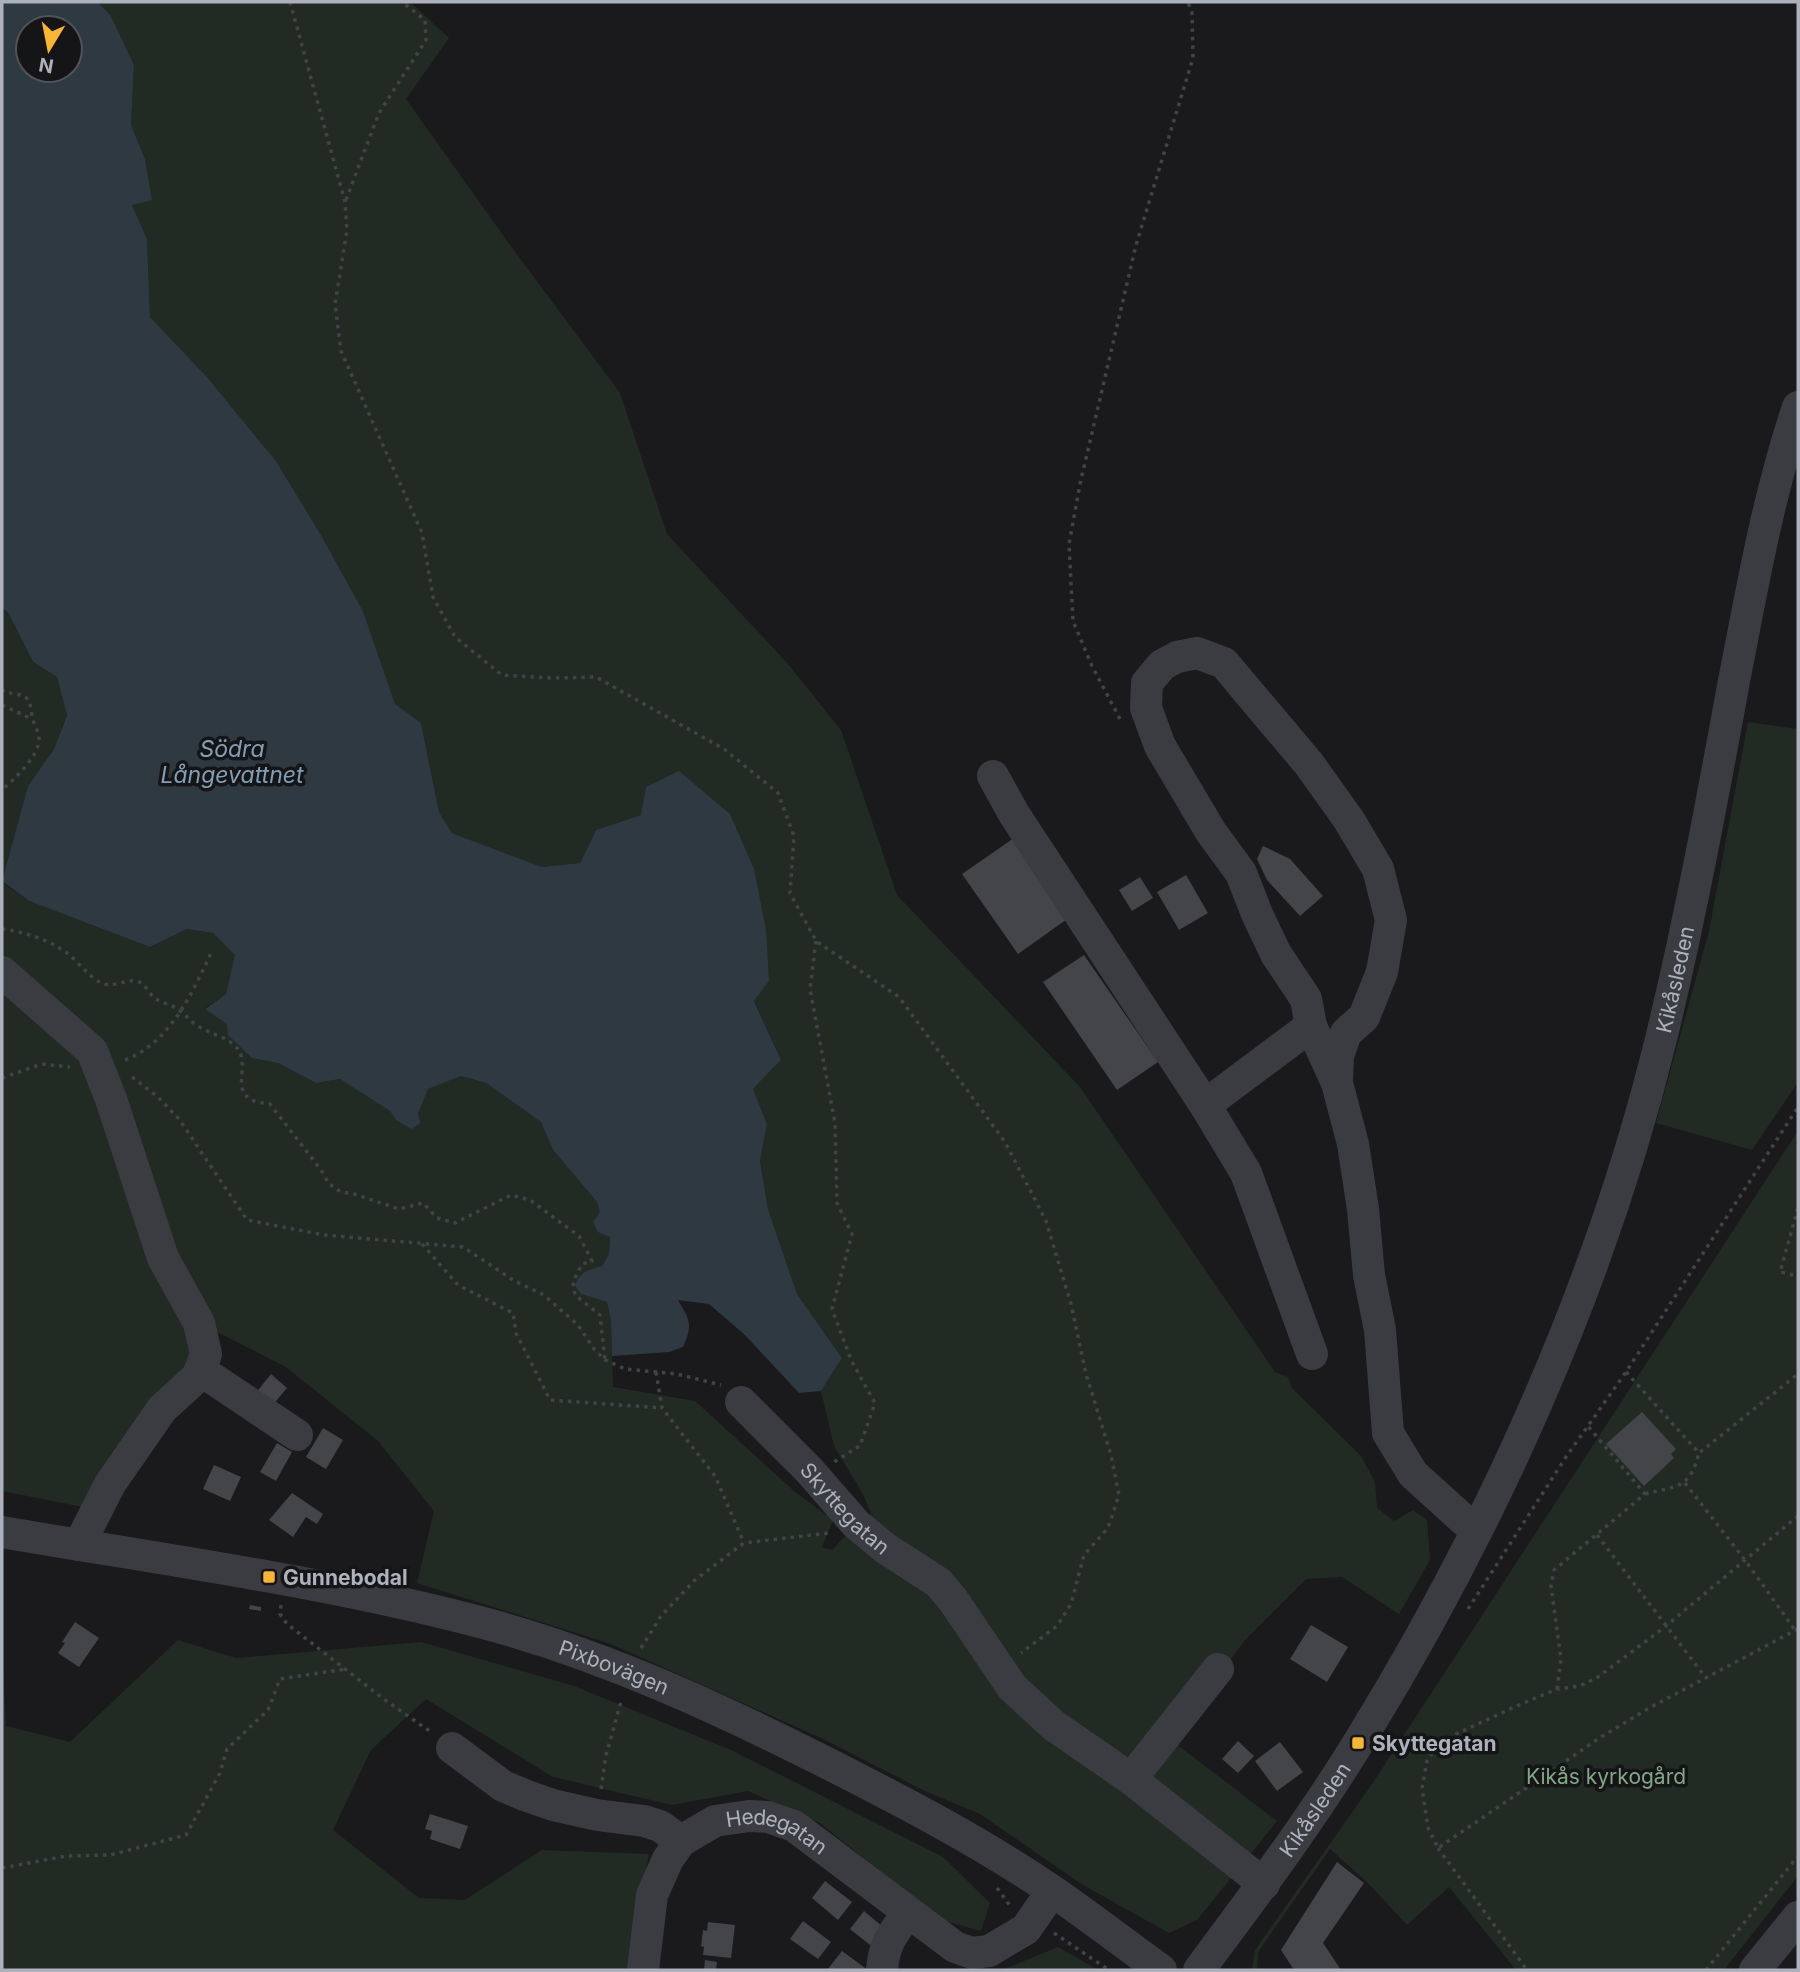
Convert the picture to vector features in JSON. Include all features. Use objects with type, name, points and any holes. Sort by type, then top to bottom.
[{"type":"street","name":"Kikåsleden","points":[[1199,1970],[1264,1884],[1359,1743],[1403,1669],[1476,1531],[1543,1389],[1577,1303],[1637,1133],[1691,915],[1758,554],[1798,407]]},
{"type":"street","points":[[1337,1083],[1338,1056],[1346,1033],[1364,1017],[1382,972],[1391,920],[1378,869],[1349,820],[1309,764],[1224,663],[1197,653],[1177,657],[1162,665],[1147,683],[1146,708],[1160,746],[1211,832],[1241,873],[1276,954],[1306,999],[1311,1026],[1337,1083],[1353,1144],[1363,1209],[1369,1275],[1380,1330],[1388,1433],[1413,1474],[1476,1531]]},
{"type":"street","points":[[993,776],[1014,814],[1205,1105],[1246,1173],[1312,1354]]},
{"type":"street","points":[[2,972],[92,1051],[163,1258],[199,1323],[206,1354],[192,1383],[162,1409],[117,1473],[79,1545]]},
{"type":"street","points":[[1205,1105],[1311,1026]]},
{"type":"street","points":[[200,1370],[297,1435]]},
{"type":"street","name":"Skyttegatan","points":[[741,1402],[809,1470],[847,1514],[885,1548],[939,1583],[1012,1687],[1054,1725],[1131,1779],[1264,1884]]},
{"type":"street","name":"Pixbovägen","points":[[2,1532],[373,1596],[492,1626],[647,1678],[738,1718],[922,1811],[1052,1891],[1161,1970]]},
{"type":"street","points":[[1131,1779],[1218,1669]]},
{"type":"street","points":[[452,1748],[503,1786],[553,1805],[597,1815],[644,1821],[660,1826],[681,1841]]},
{"type":"street","name":"Hedegatan","points":[[643,1970],[652,1895],[668,1859],[681,1841],[715,1821],[749,1816],[768,1817],[794,1826],[955,1947],[972,1953],[989,1951],[1026,1929],[1045,1932],[1052,1891]]},
{"type":"street","points":[[882,1970],[883,1953],[889,1939],[908,1913]]},
{"type":"street","points":[[1755,1970],[1798,1917]]},
{"type":"path","points":[[290,2],[345,202],[347,230],[335,304],[341,351],[422,533],[433,597],[455,637],[502,675],[596,677],[724,750],[778,793],[794,836],[790,893],[816,940],[899,997],[1005,1142],[1046,1221],[1072,1304],[1086,1374],[1111,1455],[1119,1495],[1108,1528],[1084,1555],[1072,1604],[1057,1626],[1000,1667]]},
{"type":"path","points":[[345,202],[379,113],[426,40],[425,20],[402,2]]},
{"type":"path","points":[[1125,728],[1092,666],[1073,621],[1069,544],[1080,484],[1136,245],[1193,58],[1192,13],[1188,2]]},
{"type":"path","points":[[2,689],[4,692],[25,696],[31,702],[32,719],[39,739],[36,751],[20,774],[2,790]]},
{"type":"path","points":[[2,705],[32,719]]},
{"type":"path","points":[[2,929],[45,940],[66,952],[104,984],[134,981],[142,984],[156,999],[181,1011],[197,1025],[232,1043],[238,1048],[242,1063],[241,1090],[247,1097],[259,1104],[270,1104],[278,1112],[329,1184],[341,1192],[398,1209],[423,1203],[438,1218],[455,1223],[486,1205],[511,1195],[530,1200],[579,1236],[592,1261],[582,1264],[573,1282],[575,1295],[600,1315],[605,1360]]},
{"type":"path","points":[[809,1470],[834,1462],[860,1446],[875,1403],[851,1360],[832,1308],[852,1234],[837,1203],[835,1123],[810,989],[816,940]]},
{"type":"path","points":[[99,1070],[141,1054],[170,1027],[192,994],[212,951]]},
{"type":"path","points":[[2,1078],[42,1064],[125,1073],[158,1097],[179,1119],[247,1220],[324,1235],[463,1247],[513,1280],[544,1295],[578,1325],[605,1360],[625,1368],[722,1385],[741,1402]]},
{"type":"path","points":[[1462,1618],[1798,1107]]},
{"type":"path","points":[[1798,1208],[1780,1272],[1798,1276]]},
{"type":"path","points":[[422,1244],[458,1284],[513,1313],[516,1334],[550,1400],[662,1408]]},
{"type":"path","points":[[656,1372],[662,1408],[715,1476],[744,1543]]},
{"type":"path","points":[[1626,1372],[1699,1453]]},
{"type":"path","points":[[1557,1689],[1561,1660],[1551,1586],[1554,1570],[1645,1494],[1685,1483],[1694,1472],[1699,1453],[1798,1374]]},
{"type":"path","points":[[1587,1425],[1645,1494]]},
{"type":"path","points":[[1438,1848],[1601,1737],[1651,1707],[1797,1630],[1685,1483]]},
{"type":"path","points":[[638,1652],[661,1616],[695,1580],[744,1543],[834,1532],[847,1514]]},
{"type":"path","points":[[1527,1970],[1438,1848],[1428,1828],[1422,1788],[1427,1761],[1441,1741],[1557,1689],[1580,1686],[1598,1677],[1667,1626],[1798,1516]]},
{"type":"path","points":[[1597,1534],[1706,1678]]},
{"type":"path","points":[[289,1606],[278,1604],[280,1614],[287,1624],[452,1748]]},
{"type":"path","points":[[2,1868],[66,1856],[110,1855],[186,1835],[220,1773],[227,1749],[268,1710],[280,1679],[346,1669]]},
{"type":"path","points":[[597,1815],[606,1755],[624,1691]]},
{"type":"path","points":[[1706,1970],[1798,1856]]},
{"type":"path","points":[[995,1886],[1011,1906],[1045,1932],[1109,1970]]},
{"type":"green space","points":[[98,2],[410,2],[449,38],[406,99],[620,393],[667,534],[788,664],[841,730],[897,895],[1080,1087],[1275,1372],[1288,1377],[1292,1388],[1361,1456],[1375,1482],[1377,1508],[1394,1521],[1413,1510],[1427,1520],[1430,1560],[1399,1614],[1342,1577],[1306,1579],[1245,1640],[1171,1740],[1277,1821],[1197,1920],[1169,1933],[1083,1885],[980,1814],[925,1791],[821,1738],[611,1644],[417,1583],[434,1511],[378,1441],[286,1367],[217,1332],[83,1507],[2,1491],[2,882],[29,901],[150,947],[187,929],[213,933],[236,955],[226,994],[205,1008],[227,1024],[252,1058],[278,1063],[316,1083],[340,1079],[390,1111],[396,1120],[418,1114],[428,1089],[461,1076],[486,1083],[541,1122],[553,1150],[597,1202],[610,1237],[609,1254],[602,1266],[587,1270],[581,1294],[607,1302],[611,1321],[613,1387],[695,1401],[794,1491],[833,1520],[822,1547],[832,1550],[871,1514],[863,1494],[834,1446],[821,1391],[842,1358],[797,1294],[768,1209],[760,1161],[767,1124],[753,1089],[781,1060],[754,1000],[641,815],[596,830],[580,863],[542,867],[452,833],[439,812],[421,723],[395,705],[363,611],[321,535],[276,461],[207,377],[150,317],[147,239],[131,204],[152,200],[145,159],[131,125],[134,65],[111,16]]},
{"type":"green space","points":[[2,608],[8,611],[33,662],[57,677],[67,714],[54,749],[28,786],[2,882]]},
{"type":"green space","points":[[1748,722],[1798,729],[1798,1082],[1752,1150],[1656,1123],[1709,931]]},
{"type":"green space","name":"Kikås kyrkogård","points":[[1798,1131],[1798,1876],[1724,1970],[1516,1970],[1449,1887],[1407,1925],[1369,1884],[1330,1849],[1258,1952],[1257,1970],[1252,1970],[1255,1950],[1372,1784]]},
{"type":"green space","points":[[178,1640],[236,1658],[421,1642],[574,1686],[731,1750],[943,1857],[990,1903],[981,1931],[941,1920],[820,1823],[748,1791],[672,1805],[553,1777],[426,1699],[371,1750],[333,1830],[419,1898],[465,1900],[542,1850],[649,1854],[629,1970],[2,1970],[2,1650],[6,1726],[70,1742]]},
{"type":"green space","points":[[1058,1947],[1098,1970],[1002,1970]]},
{"type":"water","name":"Södra Långevattnet","points":[[2,2],[98,2],[111,16],[134,65],[131,125],[145,159],[152,200],[132,205],[147,239],[150,317],[207,377],[276,461],[321,535],[363,611],[395,704],[421,723],[439,812],[452,833],[542,867],[580,863],[596,830],[641,815],[646,787],[679,771],[730,814],[754,869],[766,930],[769,981],[754,1001],[781,1060],[753,1089],[767,1124],[760,1161],[768,1209],[797,1294],[842,1358],[821,1391],[799,1393],[745,1335],[709,1304],[678,1300],[689,1323],[683,1347],[669,1352],[612,1356],[611,1321],[607,1302],[581,1294],[575,1286],[585,1272],[602,1266],[609,1254],[610,1237],[598,1232],[593,1222],[600,1212],[597,1202],[553,1150],[541,1122],[486,1083],[461,1076],[428,1089],[418,1114],[420,1123],[412,1129],[396,1120],[390,1111],[340,1079],[316,1083],[278,1063],[252,1058],[228,1035],[227,1024],[205,1009],[226,994],[235,955],[213,933],[187,929],[150,947],[29,901],[2,881],[28,786],[54,749],[67,715],[57,677],[33,662],[8,612],[2,608]]},
{"type":"building","points":[[1014,838],[1070,917],[1018,954],[962,874]]},
{"type":"building","points":[[1263,846],[1290,859],[1323,896],[1300,916],[1267,880],[1257,859]]},
{"type":"building","points":[[1186,875],[1208,913],[1179,930],[1157,892]]},
{"type":"building","points":[[1140,877],[1153,898],[1132,911],[1119,890]]},
{"type":"building","points":[[1084,955],[1158,1062],[1117,1090],[1043,982]]},
{"type":"building","points":[[271,1374],[287,1388],[271,1407],[255,1394]]},
{"type":"building","points":[[1642,1412],[1676,1449],[1671,1454],[1674,1458],[1644,1486],[1606,1444]]},
{"type":"building","points":[[323,1428],[343,1440],[326,1469],[306,1457]]},
{"type":"building","points":[[277,1443],[292,1452],[276,1481],[260,1472]]},
{"type":"building","points":[[214,1465],[241,1477],[230,1501],[203,1489]]},
{"type":"building","points":[[292,1493],[323,1514],[317,1524],[306,1517],[293,1537],[269,1520]]},
{"type":"building","points":[[250,1605],[261,1607],[261,1611],[249,1609]]},
{"type":"building","points":[[75,1622],[99,1638],[79,1667],[58,1653]]},
{"type":"building","points":[[1311,1625],[1348,1647],[1327,1682],[1290,1659]]},
{"type":"building","points":[[1238,1741],[1254,1756],[1238,1773],[1222,1759]]},
{"type":"building","points":[[1280,1742],[1303,1772],[1277,1791],[1255,1761]]},
{"type":"building","points":[[430,1814],[468,1826],[460,1849],[430,1839],[432,1831],[425,1829]]},
{"type":"building","points":[[1337,1862],[1364,1883],[1323,1943],[1341,1970],[1294,1970],[1281,1950]]},
{"type":"building","points":[[825,1881],[852,1902],[838,1920],[812,1898]]},
{"type":"building","points":[[864,1911],[884,1928],[870,1945],[850,1929]]},
{"type":"building","points":[[803,1921],[831,1942],[818,1959],[790,1939]]},
{"type":"building","points":[[708,1922],[735,1925],[731,1958],[703,1955],[703,1930],[707,1931]]},
{"type":"building","points":[[842,1951],[868,1970],[827,1970]]},
{"type":"building","points":[[705,1960],[717,1962],[716,1970],[704,1970]]},
{"type":"place","name":"Gunnebodal","points":[[269,1577]]},
{"type":"place","name":"Skyttegatan","points":[[1358,1743]]}]
